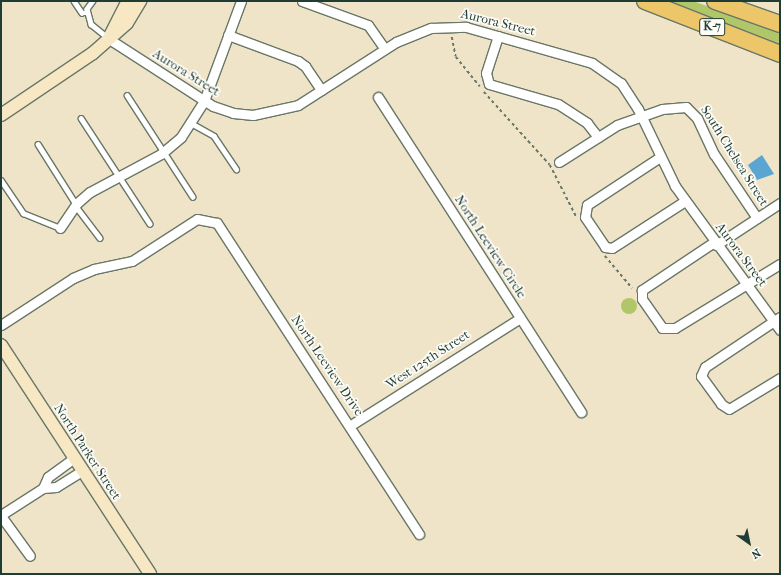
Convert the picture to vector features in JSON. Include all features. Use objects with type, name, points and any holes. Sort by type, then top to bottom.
[{"type":"highway","name":"K-7","points":[[645,1],[780,54]]},
{"type":"highway","name":"K-7","points":[[716,1],[780,24]]},
{"type":"street","points":[[109,39],[128,1]]},
{"type":"street","points":[[1,115],[74,68],[127,23],[140,1]]},
{"type":"street","points":[[60,228],[76,204],[119,174],[164,152],[191,123],[204,101],[241,1]]},
{"type":"street","points":[[302,1],[368,25],[385,49]]},
{"type":"street","name":"Aurora Street","points":[[109,39],[204,101],[233,113],[274,113],[298,105],[413,32],[450,25],[498,36],[573,57],[606,71],[621,84],[642,117],[660,158],[685,201],[715,244],[777,319],[780,330]]},
{"type":"street","points":[[228,36],[298,61],[305,66],[321,90]]},
{"type":"street","points":[[498,36],[486,73],[489,84],[558,104],[587,123],[598,137]]},
{"type":"street","name":"North Leeview Circle","points":[[378,97],[581,412]]},
{"type":"street","name":"South Chelsea Street","points":[[559,162],[616,125],[662,109],[686,107],[692,112],[714,154],[757,218]]},
{"type":"street","points":[[660,158],[584,208],[585,217],[605,247],[618,245],[685,201]]},
{"type":"street","points":[[780,203],[644,288],[642,293],[661,326],[671,330],[745,282],[780,264]]},
{"type":"street","name":"North Leeview Drive","points":[[1,325],[85,272],[132,261],[187,224],[208,218],[217,223],[234,248],[420,534]]},
{"type":"street","name":"West 125th Street","points":[[351,426],[520,318]]},
{"type":"street","points":[[777,319],[702,369],[702,376],[724,406],[734,408],[780,378]]},
{"type":"street","name":"North Parker Street","points":[[1,345],[150,574]]},
{"type":"street","points":[[43,488],[48,477],[74,458]]},
{"type":"street","points":[[30,556],[1,516],[43,488],[56,487],[82,471]]},
{"type":"lane","points":[[74,1],[82,13],[87,13]]},
{"type":"lane","points":[[93,1],[87,13],[90,24],[109,39]]},
{"type":"lane","points":[[127,95],[193,196]]},
{"type":"lane","points":[[81,118],[119,174],[150,224]]},
{"type":"lane","points":[[191,123],[214,136],[236,169]]},
{"type":"lane","points":[[38,144],[76,204],[100,238]]},
{"type":"lane","points":[[1,180],[23,213],[60,228]]},
{"type":"path","points":[[452,37],[458,61],[550,165],[578,220]]},
{"type":"path","points":[[603,254],[632,288]]},
{"type":"green space","points":[[667,1],[693,1],[780,33],[780,46]]},
{"type":"green space","points":[[629,298],[635,300],[637,306],[635,312],[629,314],[623,312],[621,306],[623,300]]},
{"type":"water","points":[[762,155],[774,174],[757,180],[748,165]]}]
